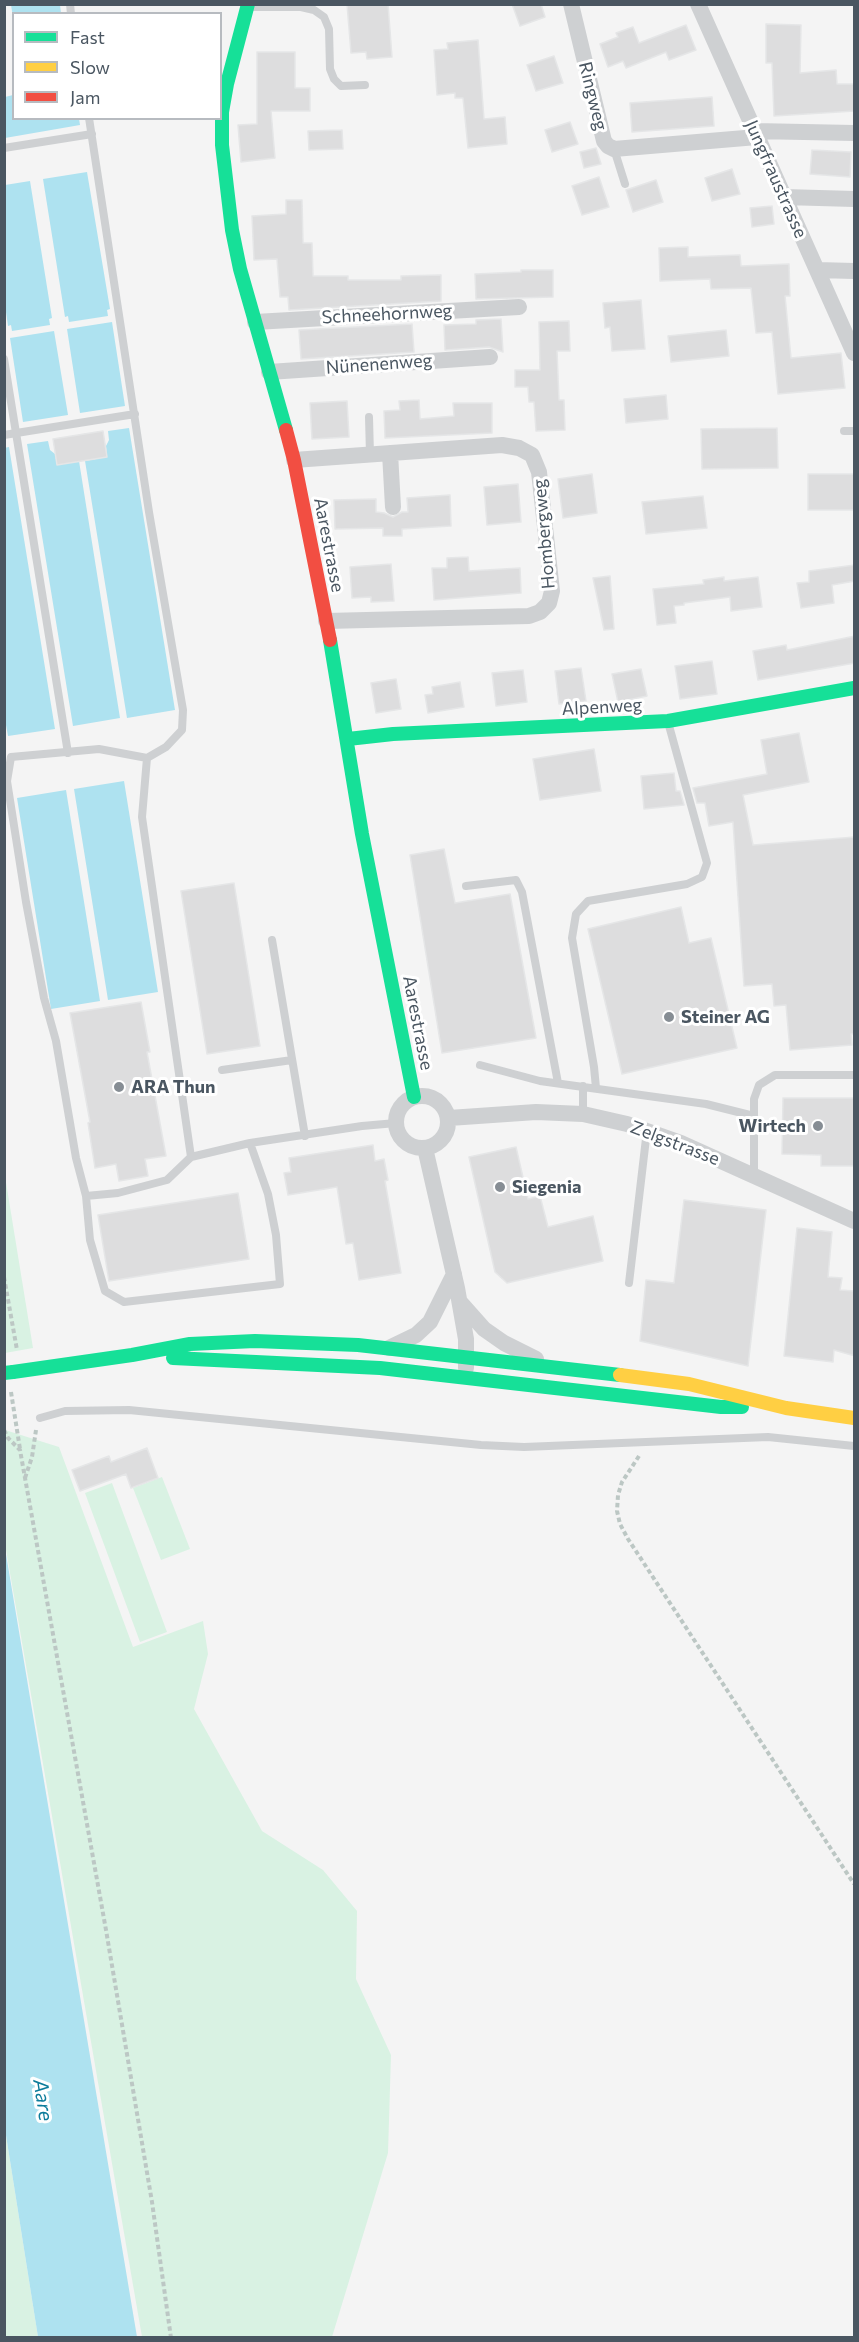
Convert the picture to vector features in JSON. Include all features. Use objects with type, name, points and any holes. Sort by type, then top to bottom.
[{"type":"street","name":"Ringweg","points":[[571,4],[604,141],[614,149],[756,134],[855,133]]},
{"type":"street","name":"Jungfraustrasse","points":[[698,4],[855,353]]},
{"type":"street","name":"Aarestrasse","points":[[248,6],[227,84],[222,112],[222,145],[234,240],[240,269],[294,460],[348,739],[362,834],[414,1097]]},
{"type":"street","points":[[784,197],[855,199]]},
{"type":"street","points":[[817,270],[855,271]]},
{"type":"street","name":"Schneehornweg","points":[[255,322],[519,307]]},
{"type":"street","name":"Nünenenweg","points":[[269,372],[490,357]]},
{"type":"street","name":"Hombergweg","points":[[294,460],[502,446],[519,448],[532,455],[539,472],[552,591],[549,603],[540,612],[529,616],[326,621]]},
{"type":"street","points":[[390,453],[393,507]]},
{"type":"street","name":"Alpenweg","points":[[348,739],[393,734],[668,721],[855,688]]},
{"type":"street","points":[[414,1097],[432,1098],[446,1109],[448,1118],[441,1140],[425,1148],[410,1145],[403,1140],[396,1123],[401,1107],[414,1097]]},
{"type":"street","name":"Zelgstrasse","points":[[448,1118],[519,1112],[584,1114],[647,1129],[855,1221]]},
{"type":"street","points":[[425,1148],[460,1302],[466,1339],[465,1377]]},
{"type":"street","points":[[389,1348],[416,1335],[430,1323],[454,1274]]},
{"type":"street","points":[[460,1302],[484,1329],[504,1343],[554,1367]]},
{"type":"street","points":[[12,1375],[190,1344],[324,1343],[389,1348],[689,1384],[786,1408],[855,1418]]},
{"type":"street","points":[[132,1355],[331,1364],[721,1407],[786,1408]]},
{"type":"lane","points":[[248,6],[314,9],[324,17],[329,29],[330,69],[334,79],[340,86],[365,85]]},
{"type":"lane","points":[[89,120],[149,512],[183,710],[182,730],[166,747],[147,758],[99,748],[68,753],[8,756],[7,781],[44,998],[56,1041],[76,1158],[86,1196],[90,1240],[105,1291],[124,1302],[280,1284],[276,1235],[268,1194],[250,1143]]},
{"type":"lane","points":[[4,148],[92,134]]},
{"type":"lane","points":[[614,149],[625,184]]},
{"type":"lane","points":[[4,359],[68,753]]},
{"type":"lane","points":[[4,435],[135,414]]},
{"type":"lane","points":[[369,417],[370,455]]},
{"type":"lane","points":[[844,431],[855,431]]},
{"type":"lane","points":[[596,1088],[572,938],[576,914],[588,901],[687,884],[702,877],[707,863],[668,721]]},
{"type":"lane","points":[[147,758],[142,817],[191,1157]]},
{"type":"lane","points":[[466,886],[516,880],[522,892],[558,1083]]},
{"type":"lane","points":[[272,940],[305,1136]]},
{"type":"lane","points":[[222,1070],[292,1060]]},
{"type":"lane","points":[[480,1065],[540,1081],[706,1104],[754,1116]]},
{"type":"lane","points":[[754,1175],[753,1099],[759,1085],[775,1074],[855,1074]]},
{"type":"lane","points":[[583,1086],[584,1114]]},
{"type":"lane","points":[[86,1196],[118,1192],[167,1180],[191,1157],[250,1143],[396,1123]]},
{"type":"lane","points":[[629,1283],[647,1129]]},
{"type":"lane","points":[[40,1418],[65,1411],[129,1410],[481,1445],[557,1447],[768,1437],[855,1446]]},
{"type":"path","points":[[4,1277],[20,1450],[110,1954],[152,2202],[171,2337]]},
{"type":"path","points":[[25,1479],[35,1445],[36,1426],[40,1418]]},
{"type":"path","points":[[4,1430],[8,1438],[20,1450]]},
{"type":"path","points":[[649,1442],[621,1482],[617,1511],[620,1524],[855,1884]]},
{"type":"green space","points":[[4,1170],[33,1348],[5,1353],[4,1353]]},
{"type":"green space","points":[[5,1430],[59,1447],[133,1647],[203,1621],[208,1654],[194,1709],[262,1831],[323,1870],[357,1911],[356,1979],[391,2055],[388,2153],[332,2337],[142,2337],[5,1544]]},
{"type":"green space","points":[[162,1477],[190,1549],[161,1560],[133,1488]]},
{"type":"green space","points":[[112,1483],[167,1632],[140,1642],[85,1493]]},
{"type":"green space","points":[[5,2129],[38,2337],[5,2337]]},
{"type":"water","points":[[11,5],[60,5],[61,12],[12,12]]},
{"type":"water","points":[[12,95],[12,120],[79,120],[80,125],[5,138],[5,97]]},
{"type":"water","points":[[87,172],[110,309],[107,310],[108,316],[69,322],[68,316],[65,317],[43,179]]},
{"type":"water","points":[[30,181],[52,318],[49,319],[50,325],[12,331],[11,325],[8,326],[5,305],[5,185]]},
{"type":"water","points":[[112,322],[125,406],[80,413],[67,329]]},
{"type":"water","points":[[54,331],[68,415],[23,422],[10,338]]},
{"type":"water","points":[[129,428],[175,710],[127,718],[85,461],[107,457],[108,431]]},
{"type":"water","points":[[48,441],[50,450],[55,454],[57,465],[79,461],[120,718],[73,726],[27,444]]},
{"type":"water","points":[[9,447],[55,729],[8,736],[4,714],[4,448]]},
{"type":"water","points":[[124,781],[158,992],[108,1000],[74,789]]},
{"type":"water","points":[[66,790],[100,1001],[51,1009],[17,798]]},
{"type":"water","name":"Aare","points":[[4,1548],[137,2337],[38,2337],[5,2129]]},
{"type":"building","points":[[347,4],[388,4],[392,57],[367,59],[366,52],[351,53]]},
{"type":"building","points":[[512,4],[541,4],[545,17],[520,26]]},
{"type":"building","points":[[766,24],[801,25],[800,73],[836,70],[837,84],[855,84],[855,111],[774,116],[772,63],[766,63]]},
{"type":"building","points":[[686,25],[696,50],[669,60],[666,52],[626,68],[623,61],[608,67],[600,44],[618,37],[616,33],[633,27],[639,43]]},
{"type":"building","points":[[478,40],[484,119],[505,117],[507,144],[468,148],[463,98],[455,98],[455,93],[437,95],[434,50],[448,49],[447,43]]},
{"type":"building","points":[[257,52],[295,52],[295,88],[310,88],[310,111],[271,111],[275,158],[241,162],[238,125],[257,124]]},
{"type":"building","points":[[554,56],[563,83],[536,91],[527,65]]},
{"type":"building","points":[[712,97],[714,126],[632,132],[630,103]]},
{"type":"building","points":[[570,122],[578,144],[552,152],[545,130]]},
{"type":"building","points":[[342,130],[343,149],[309,150],[308,131]]},
{"type":"building","points":[[596,148],[601,164],[584,168],[580,152]]},
{"type":"building","points":[[812,150],[851,152],[850,177],[810,174]]},
{"type":"building","points":[[732,169],[740,194],[712,201],[705,178]]},
{"type":"building","points":[[599,177],[609,207],[582,215],[572,186]]},
{"type":"building","points":[[656,180],[663,202],[633,212],[626,190]]},
{"type":"building","points":[[286,200],[302,200],[303,243],[312,243],[313,276],[348,276],[348,280],[401,280],[401,276],[441,275],[441,301],[289,310],[288,297],[280,297],[277,259],[254,260],[252,216],[286,214]]},
{"type":"building","points":[[772,206],[774,224],[752,227],[750,208]]},
{"type":"building","points":[[688,247],[688,257],[740,255],[741,266],[789,264],[790,296],[785,296],[791,358],[841,353],[845,388],[778,394],[772,332],[756,333],[751,288],[711,289],[710,279],[660,281],[659,248]]},
{"type":"building","points":[[521,270],[553,270],[553,297],[476,299],[475,274],[521,272]]},
{"type":"building","points":[[641,300],[645,349],[612,351],[610,327],[605,328],[603,303]]},
{"type":"building","points":[[501,319],[503,352],[489,347],[445,350],[444,325],[476,324],[476,320]]},
{"type":"building","points":[[569,321],[570,351],[557,351],[559,400],[564,400],[565,430],[536,431],[534,402],[529,402],[528,387],[515,387],[515,370],[540,370],[539,322]]},
{"type":"building","points":[[412,324],[414,352],[301,359],[299,330]]},
{"type":"building","points":[[726,330],[729,356],[671,362],[668,336]]},
{"type":"building","points":[[666,395],[668,419],[626,423],[624,399]]},
{"type":"building","points":[[419,400],[420,419],[454,416],[453,403],[492,403],[492,433],[385,438],[384,411],[400,410],[399,401]]},
{"type":"building","points":[[347,401],[349,437],[312,439],[310,403]]},
{"type":"building","points":[[777,428],[778,468],[702,469],[701,429]]},
{"type":"building","points":[[103,431],[107,457],[57,465],[53,439]]},
{"type":"building","points":[[592,474],[597,513],[563,518],[558,479]]},
{"type":"building","points":[[808,474],[855,474],[855,510],[808,510]]},
{"type":"building","points":[[518,484],[521,522],[487,525],[484,487]]},
{"type":"building","points":[[450,495],[451,526],[402,529],[402,536],[383,536],[383,528],[335,529],[334,500],[376,499],[376,512],[393,517],[402,512],[408,512],[407,498]]},
{"type":"building","points":[[703,496],[707,528],[646,534],[642,502]]},
{"type":"building","points":[[468,557],[469,571],[520,568],[521,593],[434,600],[432,568],[447,568],[447,558]]},
{"type":"building","points":[[391,564],[394,601],[371,602],[371,597],[352,598],[350,567]]},
{"type":"building","points":[[855,565],[855,581],[832,585],[834,603],[801,608],[797,583],[809,582],[809,571]]},
{"type":"building","points":[[610,576],[614,629],[604,630],[593,578]]},
{"type":"building","points":[[724,577],[724,581],[758,577],[762,607],[731,611],[730,597],[684,603],[684,605],[674,606],[676,623],[657,625],[653,589],[704,584],[703,580]]},
{"type":"building","points":[[855,636],[855,663],[758,680],[753,651],[786,645],[787,650]]},
{"type":"building","points":[[712,661],[717,694],[680,699],[675,666]]},
{"type":"building","points":[[581,668],[586,701],[559,704],[555,671]]},
{"type":"building","points":[[641,669],[647,696],[618,702],[612,674]]},
{"type":"building","points":[[523,670],[527,702],[496,706],[492,673]]},
{"type":"building","points":[[396,679],[401,709],[376,713],[371,683]]},
{"type":"building","points":[[460,682],[464,707],[428,713],[425,695],[433,694],[432,687]]},
{"type":"building","points":[[799,733],[809,782],[743,795],[753,845],[855,837],[855,1034],[851,1034],[852,1045],[790,1050],[786,1005],[774,1006],[772,984],[744,986],[733,822],[709,826],[705,803],[697,803],[693,788],[767,774],[761,740]]},
{"type":"building","points":[[594,749],[601,791],[540,800],[533,759]]},
{"type":"building","points":[[674,773],[676,791],[680,791],[684,805],[644,809],[641,776]]},
{"type":"building","points":[[444,849],[455,903],[510,894],[536,1038],[442,1053],[410,855]]},
{"type":"building","points":[[234,883],[260,1046],[207,1054],[181,891]]},
{"type":"building","name":"Steiner AG","points":[[681,907],[689,943],[711,938],[737,1048],[622,1074],[588,929]]},
{"type":"building","name":"ARA Thun","points":[[141,1002],[150,1052],[147,1052],[166,1156],[145,1159],[148,1176],[119,1181],[116,1164],[95,1168],[88,1123],[90,1122],[70,1013]]},
{"type":"building","name":"Wirtech","points":[[783,1098],[855,1098],[855,1166],[821,1166],[821,1155],[782,1154]]},
{"type":"building","points":[[373,1145],[375,1161],[384,1159],[388,1180],[385,1181],[401,1273],[359,1280],[353,1243],[346,1244],[337,1187],[288,1195],[284,1173],[291,1172],[289,1158]]},
{"type":"building","name":"Siegenia","points":[[516,1147],[528,1199],[540,1196],[548,1227],[593,1216],[603,1261],[507,1283],[495,1272],[469,1157]]},
{"type":"building","points":[[238,1193],[249,1259],[109,1281],[98,1215]]},
{"type":"building","points":[[684,1200],[766,1210],[748,1366],[640,1341],[646,1280],[674,1283]]},
{"type":"building","points":[[797,1228],[832,1232],[828,1277],[842,1278],[840,1290],[855,1291],[855,1356],[834,1350],[833,1362],[784,1356]]},
{"type":"building","points":[[147,1448],[158,1478],[131,1488],[126,1474],[80,1491],[72,1470],[109,1456],[111,1462]]},
{"type":"traffic: fast","points":[[248,4],[227,84],[222,112],[222,145],[232,230],[240,269],[286,430]]},
{"type":"traffic: fast","points":[[330,640],[362,834],[414,1097]]},
{"type":"traffic: fast","points":[[348,739],[393,734],[668,721],[854,688]]},
{"type":"traffic: fast","points":[[13,1372],[132,1355],[190,1344],[255,1341],[358,1345],[620,1375]]},
{"type":"traffic: fast","points":[[173,1358],[380,1368],[721,1407],[742,1407]]},
{"type":"traffic: fast","points":[[4,1373],[13,1372]]},
{"type":"traffic: slow","points":[[620,1375],[689,1384],[786,1408],[854,1418]]},
{"type":"traffic: jam","points":[[286,430],[330,640]]},
{"type":"place","name":"Steiner AG","points":[[669,1017]]},
{"type":"place","name":"ARA Thun","points":[[119,1087]]},
{"type":"place","name":"Wirtech","points":[[818,1126]]},
{"type":"place","name":"Siegenia","points":[[500,1187]]}]
